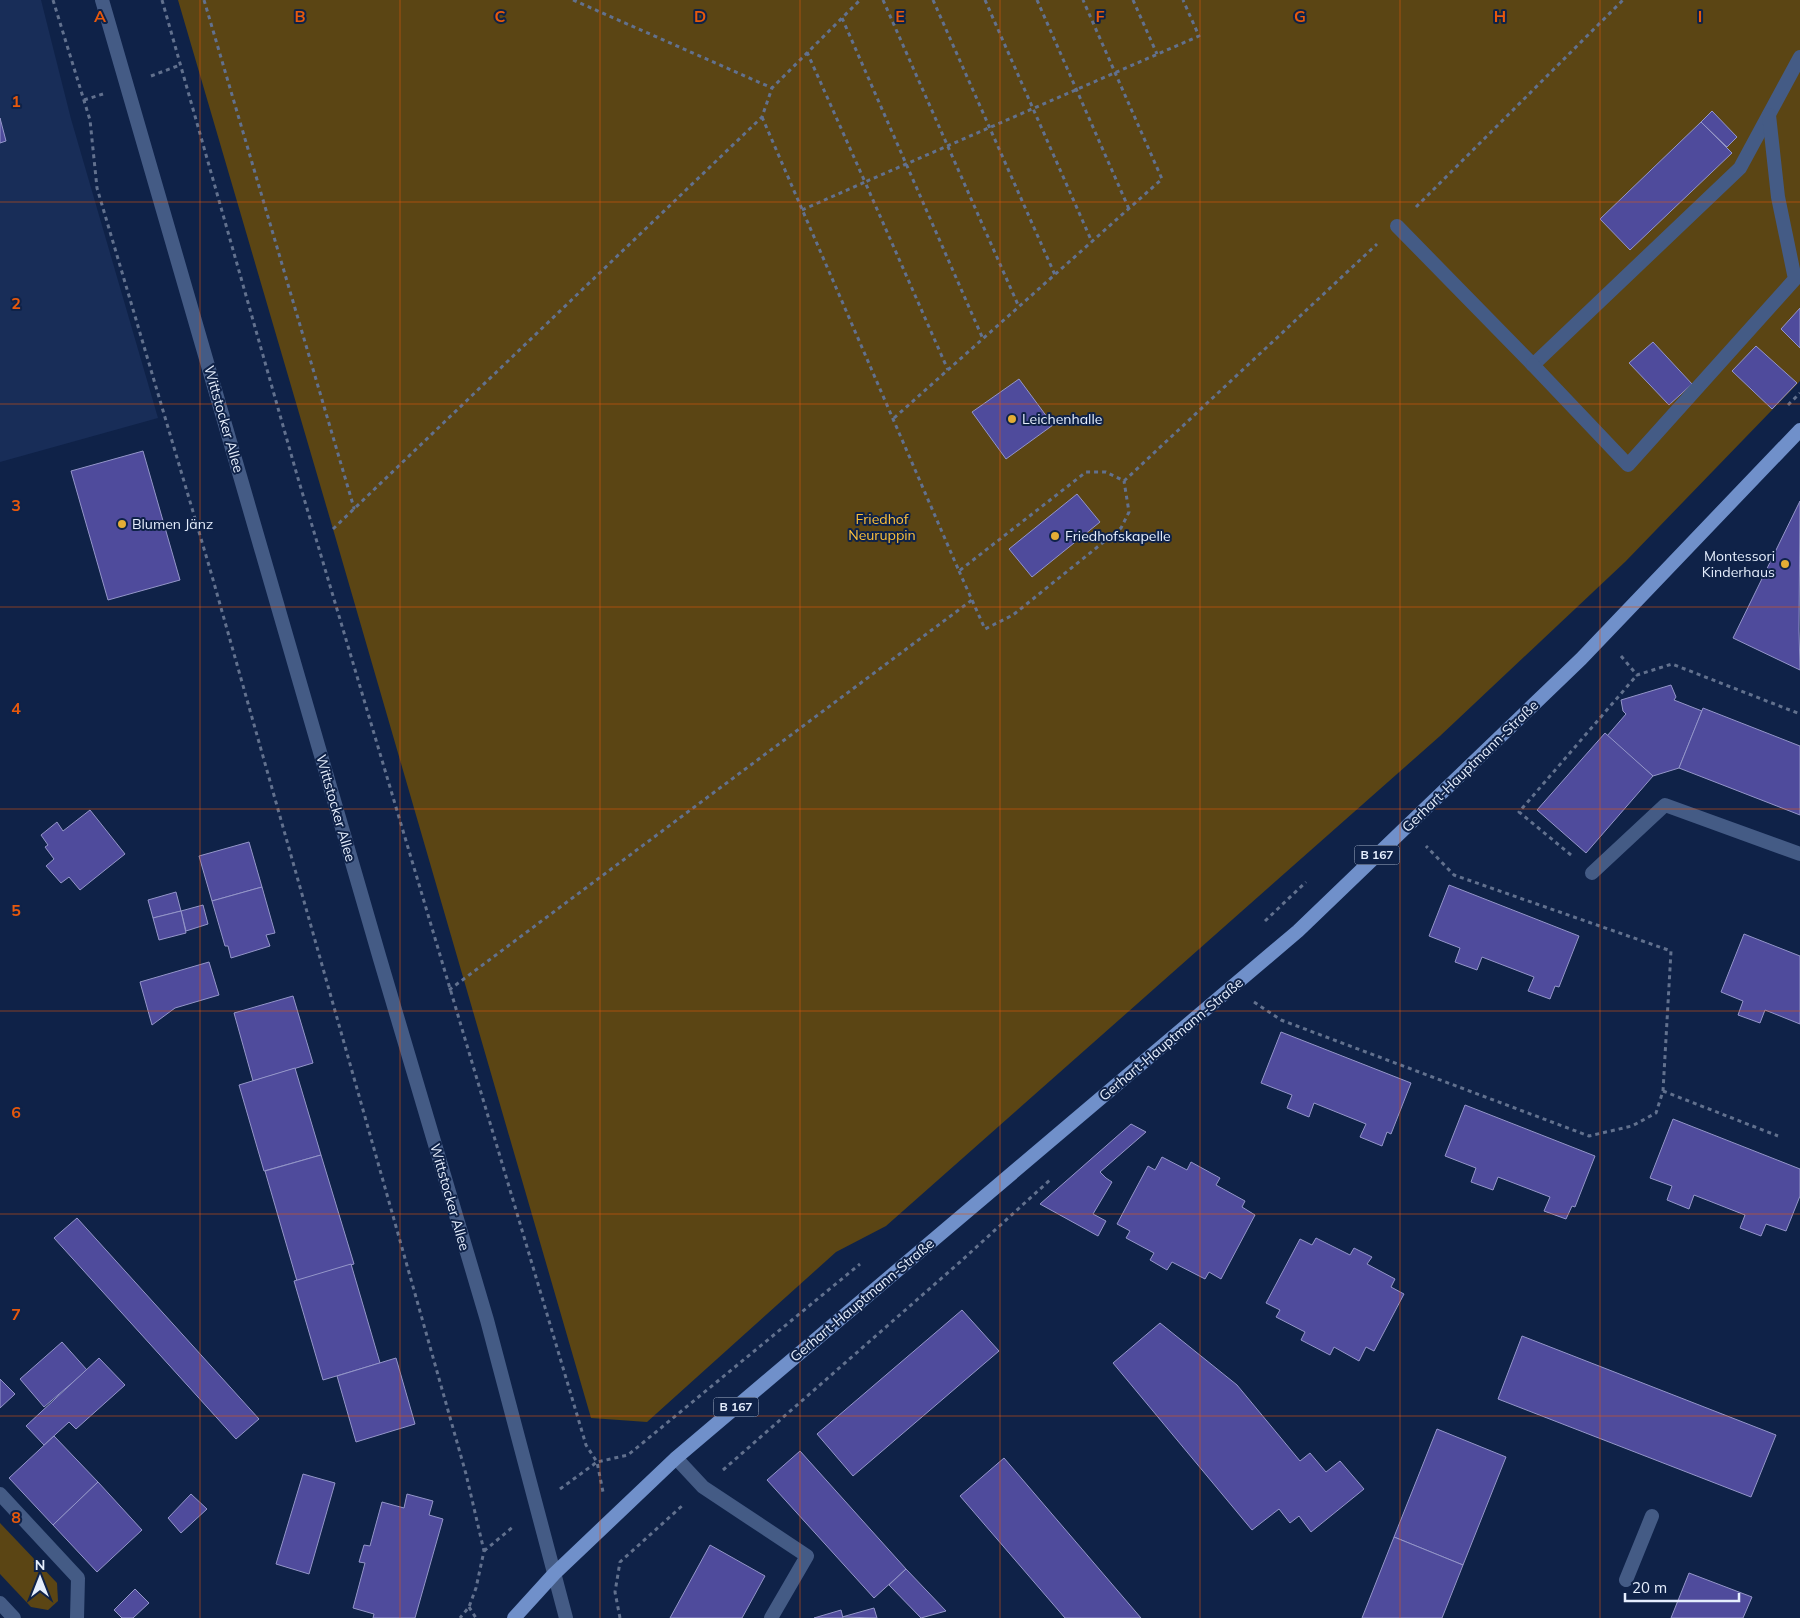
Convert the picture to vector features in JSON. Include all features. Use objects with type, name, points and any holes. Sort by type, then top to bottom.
[{"type":"main road","name":"Wittstocker Allee","points":[[102,0],[377,950],[487,1320],[566,1618]]},
{"type":"main road","points":[[1533,364],[1740,168],[1800,57]]},
{"type":"main road","points":[[1397,226],[1533,364],[1628,465],[1795,279],[1778,197],[1769,115]]},
{"type":"main road","name":"Gerhart-Hauptmann-Straße","points":[[514,1618],[554,1574],[676,1458],[1298,931],[1581,659],[1800,430]]},
{"type":"main road","points":[[1592,873],[1665,805],[1800,854]]},
{"type":"main road","points":[[676,1458],[703,1487],[807,1556],[771,1618]]},
{"type":"main road","points":[[0,1494],[78,1578],[77,1618]]},
{"type":"main road","points":[[1626,1580],[1652,1516]]},
{"type":"main road","points":[[0,1604],[14,1618]]},
{"type":"path","points":[[53,0],[90,120],[97,188],[210,569],[466,1474],[484,1551],[476,1588],[469,1607],[460,1618]]},
{"type":"path","points":[[162,0],[297,475],[449,990],[586,1444],[597,1462],[628,1455],[862,1263]]},
{"type":"path","points":[[204,0],[354,508],[334,529],[762,117],[772,88],[860,0]]},
{"type":"path","points":[[572,0],[772,88]]},
{"type":"path","points":[[883,0],[1019,307]]},
{"type":"path","points":[[933,0],[1055,275]]},
{"type":"path","points":[[985,0],[1092,242]]},
{"type":"path","points":[[1036,0],[1128,209]]},
{"type":"path","points":[[894,418],[1162,179],[1084,0]]},
{"type":"path","points":[[1133,0],[1157,54]]},
{"type":"path","points":[[802,210],[1199,36],[1183,0]]},
{"type":"path","points":[[842,18],[983,339]]},
{"type":"path","points":[[807,52],[948,370]]},
{"type":"path","points":[[762,117],[984,629],[1013,616],[1121,528],[1129,512],[1124,481],[1106,472],[1086,472],[959,571]]},
{"type":"path","points":[[1786,408],[1800,393]]},
{"type":"path","points":[[449,990],[972,600]]},
{"type":"path","points":[[1621,656],[1637,675]]},
{"type":"path","points":[[1592,873],[1519,812],[1637,675],[1672,664],[1800,714]]},
{"type":"path","points":[[1252,1000],[1281,1020],[1589,1136],[1632,1126],[1656,1113],[1663,1092],[1671,951],[1454,875],[1426,846]]},
{"type":"path","points":[[1260,925],[1311,878]]},
{"type":"path","points":[[1663,1092],[1778,1136]]},
{"type":"path","points":[[469,1607],[476,1618]]},
{"type":"shaded area","points":[[0,0],[41,0],[71,119],[158,418],[0,462]]},
{"type":"green space","name":"Friedhof Neuruppin","points":[[178,0],[1800,0],[1800,381],[1626,561],[1440,736],[886,1226],[836,1252],[647,1422],[591,1418]]},
{"type":"green space","points":[[0,1523],[57,1583],[58,1601],[48,1610],[31,1607],[0,1574]]},
{"type":"building","points":[[1712,111],[1737,137],[1727,147],[1701,122]]},
{"type":"building","points":[[0,118],[6,141],[0,143]]},
{"type":"building","points":[[1701,122],[1732,153],[1630,250],[1600,219]]},
{"type":"building","points":[[1800,308],[1800,348],[1781,329]]},
{"type":"building","points":[[1653,342],[1692,384],[1669,405],[1629,363]]},
{"type":"building","points":[[1756,346],[1797,383],[1772,409],[1732,371]]},
{"type":"building","name":"Leichenhalle","points":[[1019,379],[1053,425],[1006,459],[972,412]]},
{"type":"building","points":[[143,451],[180,580],[108,600],[71,471]]},
{"type":"building","name":"Friedhofskapelle","points":[[1077,494],[1100,522],[1032,577],[1009,549]]},
{"type":"building","name":"Montessori Kinderhaus","points":[[1800,501],[1799,630],[1800,670],[1733,638]]},
{"type":"building","points":[[1671,685],[1676,697],[1674,700],[1702,711],[1679,768],[1653,776],[1607,736],[1626,714],[1623,711],[1621,700]]},
{"type":"building","points":[[1703,708],[1800,746],[1800,815],[1679,768]]},
{"type":"building","points":[[1605,733],[1653,776],[1586,853],[1537,810]]},
{"type":"building","points":[[90,810],[125,854],[80,890],[69,877],[61,883],[46,866],[54,859],[45,847],[48,845],[41,835],[57,822],[63,831]]},
{"type":"building","points":[[249,842],[262,887],[212,901],[199,856]]},
{"type":"building","points":[[1449,885],[1579,936],[1559,987],[1555,986],[1550,999],[1528,991],[1534,977],[1482,957],[1477,970],[1455,962],[1460,948],[1429,936]]},
{"type":"building","points":[[262,887],[275,933],[266,935],[270,946],[231,958],[228,946],[225,946],[212,901]]},
{"type":"building","points":[[176,892],[181,911],[153,918],[148,900]]},
{"type":"building","points":[[203,905],[208,924],[186,931],[181,911]]},
{"type":"building","points":[[181,911],[186,933],[159,940],[153,918]]},
{"type":"building","points":[[1744,934],[1800,956],[1800,1024],[1765,1010],[1760,1023],[1738,1015],[1743,1001],[1721,992]]},
{"type":"building","points":[[209,962],[219,995],[175,1008],[152,1025],[140,982]]},
{"type":"building","points":[[293,996],[313,1063],[253,1081],[234,1013]]},
{"type":"building","points":[[1281,1032],[1411,1083],[1391,1134],[1387,1132],[1382,1146],[1360,1137],[1366,1124],[1314,1103],[1309,1117],[1287,1108],[1292,1095],[1261,1083]]},
{"type":"building","points":[[295,1068],[321,1155],[264,1171],[239,1085]]},
{"type":"building","points":[[1465,1105],[1595,1156],[1575,1207],[1572,1206],[1566,1219],[1544,1211],[1550,1197],[1498,1177],[1493,1190],[1471,1182],[1476,1168],[1445,1156]]},
{"type":"building","points":[[1673,1119],[1800,1169],[1800,1196],[1786,1231],[1766,1224],[1761,1236],[1740,1228],[1745,1215],[1694,1195],[1689,1209],[1667,1200],[1672,1186],[1650,1178]]},
{"type":"building","points":[[1131,1124],[1146,1132],[1100,1172],[1112,1182],[1093,1214],[1106,1221],[1098,1236],[1040,1204]]},
{"type":"building","points":[[321,1155],[354,1264],[297,1281],[265,1171]]},
{"type":"building","points":[[1162,1157],[1187,1170],[1191,1162],[1220,1178],[1216,1185],[1245,1201],[1242,1207],[1255,1215],[1221,1279],[1209,1272],[1205,1279],[1172,1262],[1167,1270],[1150,1260],[1154,1253],[1126,1238],[1130,1231],[1117,1224],[1148,1166],[1155,1170]]},
{"type":"building","points":[[77,1218],[259,1419],[236,1439],[54,1238]]},
{"type":"building","points":[[1316,1238],[1350,1255],[1354,1248],[1372,1257],[1367,1264],[1395,1279],[1391,1287],[1404,1294],[1374,1351],[1366,1347],[1359,1361],[1334,1347],[1330,1355],[1301,1340],[1305,1332],[1276,1317],[1280,1310],[1266,1303],[1300,1239],[1312,1245]]},
{"type":"building","points":[[351,1264],[380,1363],[323,1380],[294,1281]]},
{"type":"building","points":[[962,1310],[999,1351],[853,1476],[817,1434]]},
{"type":"building","points":[[1160,1323],[1237,1385],[1300,1461],[1310,1453],[1326,1472],[1340,1461],[1364,1489],[1311,1532],[1299,1516],[1290,1523],[1279,1509],[1252,1530],[1113,1363]]},
{"type":"building","points":[[1522,1336],[1776,1435],[1751,1497],[1498,1399]]},
{"type":"building","points":[[62,1342],[87,1370],[44,1407],[20,1379]]},
{"type":"building","points":[[99,1358],[125,1385],[76,1429],[69,1422],[44,1445],[26,1426]]},
{"type":"building","points":[[396,1358],[415,1424],[356,1442],[337,1376]]},
{"type":"building","points":[[0,1379],[15,1394],[0,1408]]},
{"type":"building","points":[[1437,1429],[1506,1457],[1463,1565],[1394,1537]]},
{"type":"building","points":[[54,1436],[98,1482],[53,1525],[9,1478]]},
{"type":"building","points":[[800,1451],[906,1569],[874,1598],[767,1480]]},
{"type":"building","points":[[1004,1458],[1141,1618],[1065,1618],[960,1496]]},
{"type":"building","points":[[303,1474],[335,1483],[309,1574],[276,1564]]},
{"type":"building","points":[[98,1482],[142,1530],[97,1572],[53,1525]]},
{"type":"building","points":[[191,1494],[207,1509],[181,1533],[168,1518]]},
{"type":"building","points":[[407,1494],[433,1501],[429,1515],[443,1519],[415,1618],[373,1618],[374,1614],[353,1608],[365,1563],[359,1562],[364,1545],[370,1546],[382,1502],[404,1508]]},
{"type":"building","points":[[1394,1537],[1463,1565],[1442,1618],[1362,1618]]},
{"type":"building","points":[[710,1545],[765,1576],[742,1618],[670,1618]]},
{"type":"building","points":[[906,1569],[946,1611],[921,1618],[889,1585]]},
{"type":"building","points":[[1689,1573],[1752,1597],[1743,1618],[1671,1618]]},
{"type":"building","points":[[135,1589],[149,1603],[133,1618],[122,1618],[114,1610]]},
{"type":"building","points":[[874,1608],[877,1618],[842,1617]]},
{"type":"building","points":[[841,1610],[843,1618],[814,1618]]},
{"type":"place","name":"Leichenhalle","points":[[1012,419]]},
{"type":"place","name":"Blumen Jänz","points":[[122,524]]},
{"type":"place","name":"Friedhofskapelle","points":[[1055,536]]},
{"type":"place","name":"Montessori Kinderhaus","points":[[1785,564]]}]
